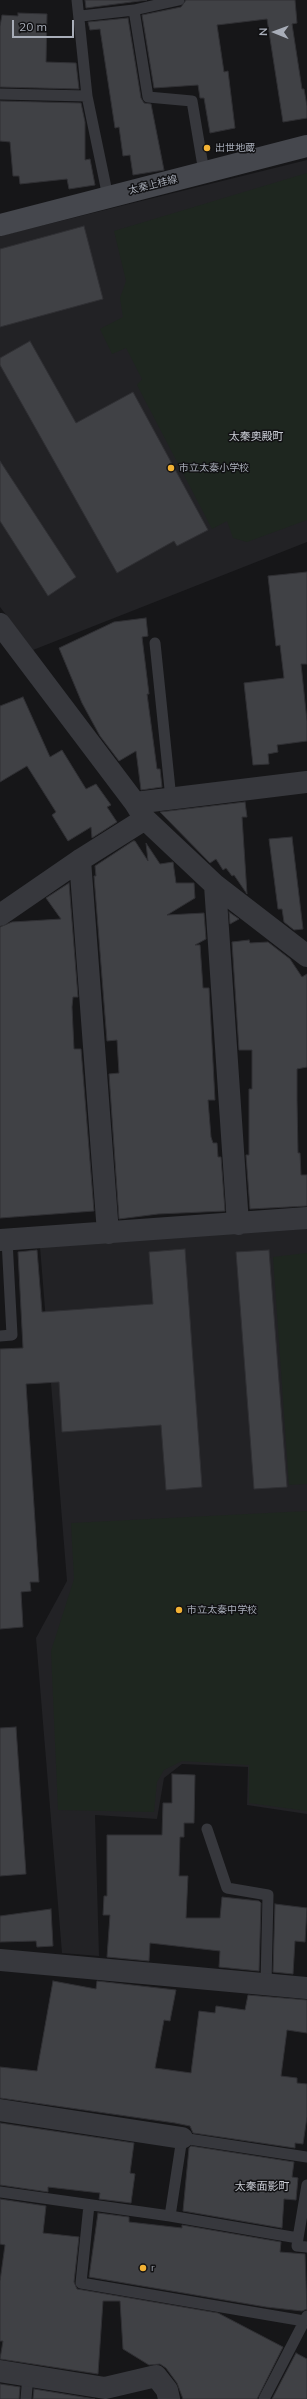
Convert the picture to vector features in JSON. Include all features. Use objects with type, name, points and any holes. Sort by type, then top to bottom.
[{"type":"main road","name":"太秦上桂線","points":[[0,225],[307,146]]},
{"type":"street","points":[[0,624],[140,811],[215,885],[307,956]]},
{"type":"street","points":[[0,915],[80,860],[140,811],[171,799],[307,782]]},
{"type":"street","points":[[80,860],[108,1233]]},
{"type":"street","points":[[215,885],[238,1224]]},
{"type":"street","points":[[3,1240],[307,1218]]},
{"type":"street","points":[[0,1960],[307,1988]]},
{"type":"street","points":[[0,2110],[182,2138]]},
{"type":"street","points":[[0,2370],[104,2393],[156,2376],[167,2390],[169,2399]]},
{"type":"lane","points":[[77,0],[81,16],[87,96],[108,197]]},
{"type":"lane","points":[[81,16],[134,10],[179,0]]},
{"type":"lane","points":[[134,10],[148,97],[192,101],[204,172]]},
{"type":"lane","points":[[0,94],[87,96]]},
{"type":"lane","points":[[155,643],[171,799]]},
{"type":"lane","points":[[0,1336],[12,1335],[3,1240]]},
{"type":"lane","points":[[207,1829],[227,1888],[268,1895],[266,1984]]},
{"type":"lane","points":[[170,2216],[182,2138],[307,2157]]},
{"type":"lane","points":[[307,2185],[296,2246],[307,2247]]},
{"type":"lane","points":[[0,2192],[170,2216],[298,2238]]},
{"type":"lane","points":[[89,2205],[81,2283],[306,2318],[264,2399]]},
{"type":"lane","points":[[26,2399],[28,2375]]},
{"type":"shaded area","points":[[307,160],[307,542],[33,650],[0,607],[0,236]]},
{"type":"shaded area","points":[[307,173],[307,520],[247,542],[233,538],[227,521],[212,529],[137,385],[142,379],[126,348],[112,354],[100,329],[123,317],[120,298],[126,281],[114,231]]},
{"type":"shaded area","name":"市立太秦中学校","points":[[307,1227],[307,1814],[247,1805],[248,1767],[182,1764],[164,1778],[157,1819],[95,1815],[99,1956],[62,1953],[36,1638],[67,1581],[40,1247]]},
{"type":"shaded area","points":[[307,1253],[307,1484],[289,1485],[273,1257]]},
{"type":"shaded area","points":[[307,1511],[307,1811],[249,1803],[249,1765],[182,1761],[164,1770],[157,1782],[154,1812],[58,1810],[51,1651],[74,1579],[71,1523]]},
{"type":"building","points":[[85,0],[147,0],[86,8]]},
{"type":"building","points":[[186,0],[295,0],[297,23],[292,24],[302,89],[304,89],[307,106],[307,118],[283,122],[267,19],[217,25],[224,72],[228,71],[235,128],[210,133],[204,98],[200,98],[198,85],[154,88],[142,15],[181,7]]},
{"type":"building","points":[[18,13],[47,14],[46,62],[76,63],[79,89],[0,87],[0,26],[2,15],[18,16]]},
{"type":"building","points":[[128,18],[141,98],[144,103],[151,104],[164,170],[133,175],[130,155],[123,156],[119,127],[115,128],[100,29],[90,30],[88,22]]},
{"type":"building","points":[[0,101],[81,103],[85,122],[85,160],[90,159],[95,185],[69,189],[67,179],[20,184],[19,176],[13,176],[10,142],[0,141]]},
{"type":"building","points":[[84,226],[103,299],[0,327],[0,249]]},
{"type":"building","points":[[30,341],[76,423],[133,392],[208,530],[177,546],[174,541],[117,573],[0,365],[0,358]]},
{"type":"building","points":[[0,461],[76,577],[48,596],[0,521]]},
{"type":"building","points":[[307,572],[307,664],[301,664],[307,721],[307,741],[277,745],[278,752],[268,754],[269,764],[253,765],[244,683],[284,678],[280,645],[276,646],[268,576]]},
{"type":"building","points":[[146,618],[148,636],[142,637],[149,694],[147,694],[157,769],[160,769],[162,787],[141,790],[136,751],[119,761],[100,736],[82,703],[59,648],[114,622]]},
{"type":"building","points":[[23,697],[50,757],[62,750],[86,789],[96,784],[111,805],[107,807],[117,822],[92,838],[91,827],[68,841],[52,815],[56,812],[27,766],[0,782],[0,706]]},
{"type":"building","points":[[245,802],[247,817],[242,817],[247,894],[234,875],[232,876],[226,868],[223,870],[216,859],[210,863],[160,812]]},
{"type":"building","points":[[292,837],[303,929],[294,930],[284,922],[282,909],[278,909],[269,839]]},
{"type":"building","points":[[135,841],[148,861],[146,843],[160,864],[173,862],[176,883],[194,883],[195,898],[167,915],[204,913],[206,939],[195,945],[200,945],[203,988],[209,988],[215,1100],[208,1100],[211,1137],[213,1143],[217,1143],[218,1157],[221,1157],[225,1211],[158,1214],[119,1219],[109,1074],[119,1073],[117,1040],[107,1041],[94,876],[96,876],[95,866]]},
{"type":"building","points":[[69,883],[78,997],[73,997],[72,1007],[74,1049],[81,1049],[94,1211],[0,1218],[0,927],[12,922],[61,919],[46,898]]},
{"type":"building","points":[[229,912],[239,919],[230,924]]},
{"type":"building","points":[[249,940],[250,943],[268,942],[290,959],[302,977],[307,974],[307,1067],[297,1069],[297,1100],[298,1153],[300,1153],[301,1175],[307,1175],[307,1206],[250,1209],[246,1155],[249,1155],[249,1089],[252,1089],[252,1050],[239,1050],[232,942]]},
{"type":"building","points":[[185,1249],[202,1487],[166,1490],[161,1425],[62,1432],[59,1382],[26,1384],[39,1582],[30,1582],[31,1591],[21,1592],[23,1627],[0,1629],[0,1349],[23,1348],[18,1252],[37,1250],[42,1312],[153,1304],[149,1252]]},
{"type":"building","points":[[269,1250],[287,1487],[254,1489],[236,1252]]},
{"type":"building","points":[[16,1727],[26,1874],[0,1876],[0,1728]]},
{"type":"building","points":[[172,1774],[195,1775],[194,1823],[184,1823],[184,1837],[180,1837],[179,1876],[188,1876],[186,1918],[220,1918],[222,1897],[259,1901],[261,1903],[259,1971],[219,1967],[220,1951],[150,1943],[149,1961],[107,1957],[110,1915],[103,1915],[104,1896],[107,1896],[107,1835],[162,1835],[163,1803],[172,1803]]},
{"type":"building","points":[[275,1904],[307,1908],[305,1942],[295,1941],[293,1974],[273,1972]]},
{"type":"building","points":[[51,1909],[53,1946],[37,1947],[36,1941],[0,1942],[0,1916]]},
{"type":"building","points":[[53,1981],[96,1989],[97,1981],[176,1990],[170,2021],[164,2020],[155,2068],[191,2073],[199,2011],[215,2013],[216,2006],[245,2010],[248,1995],[307,2000],[307,2033],[287,2030],[281,2076],[297,2078],[297,2083],[307,2084],[307,2117],[303,2144],[295,2143],[295,2148],[193,2133],[190,2126],[175,2123],[0,2098],[0,2067],[37,2071]]},
{"type":"building","points":[[0,2123],[134,2143],[130,2173],[135,2174],[131,2203],[99,2199],[100,2193],[48,2187],[48,2192],[0,2185]]},
{"type":"building","points":[[191,2146],[294,2162],[292,2177],[298,2178],[296,2200],[284,2199],[282,2228],[183,2211],[189,2148]]},
{"type":"building","points":[[0,2199],[46,2206],[43,2233],[79,2237],[74,2282],[77,2289],[218,2313],[283,2347],[257,2399],[183,2399],[177,2383],[166,2368],[160,2364],[149,2365],[123,2349],[120,2301],[103,2301],[98,2374],[0,2359],[3,2341],[0,2341],[0,2281],[5,2245],[0,2244]]},
{"type":"building","points":[[98,2213],[129,2217],[129,2222],[182,2228],[182,2225],[281,2242],[280,2252],[305,2254],[307,2309],[302,2311],[266,2307],[89,2277]]},
{"type":"building","points":[[296,2353],[307,2359],[307,2399],[272,2399]]},
{"type":"building","points":[[0,2384],[20,2387],[19,2399],[0,2399]]},
{"type":"building","points":[[34,2389],[95,2399],[33,2399]]},
{"type":"place","name":"出世地蔵","points":[[207,148]]},
{"type":"place","name":"市立太秦小学校","points":[[171,468]]},
{"type":"place","name":"市立太秦中学校","points":[[179,1610]]},
{"type":"place","name":"r","points":[[143,2268]]},
{"type":"district","name":"太秦奥殿町","points":[[256,437]]},
{"type":"district","name":"太秦面影町","points":[[262,2187]]}]
